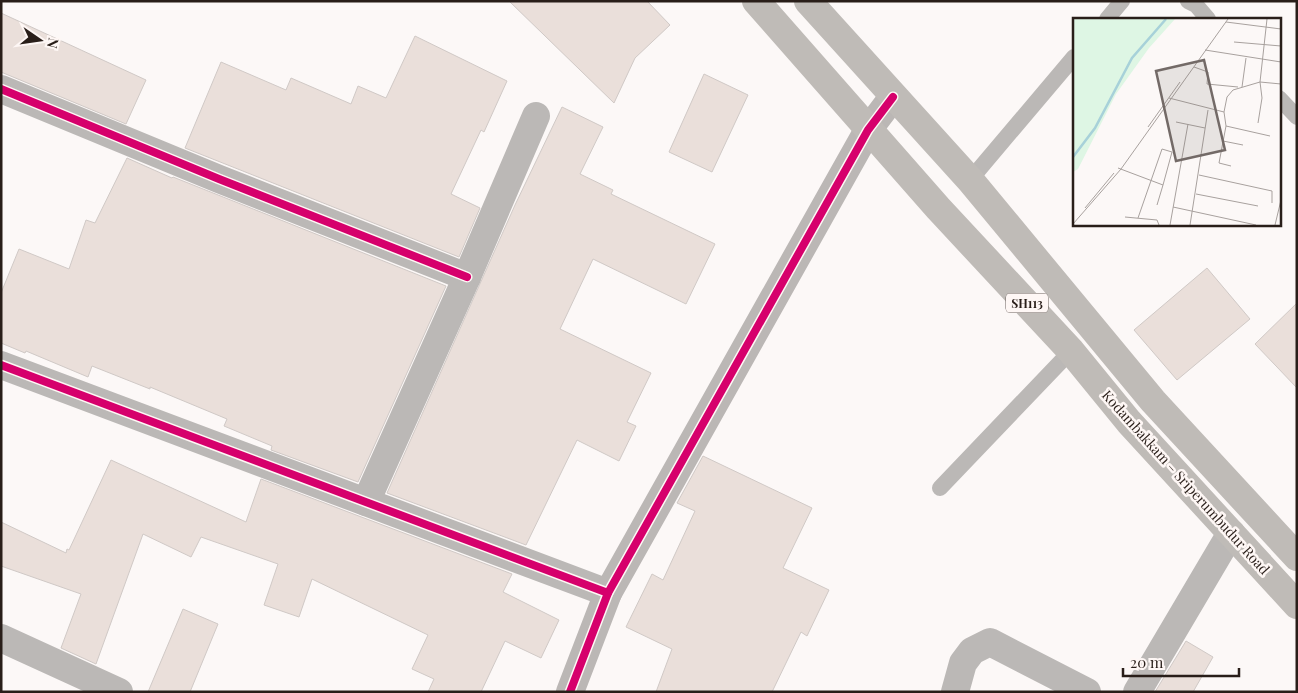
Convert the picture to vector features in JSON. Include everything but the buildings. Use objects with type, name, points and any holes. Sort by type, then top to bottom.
[{"type":"main road","name":"Kodambakkam – Sriperumbudur Road","points":[[756,1],[938,208],[1071,351],[1129,422],[1297,605]]},
{"type":"main road","name":"SH113","points":[[808,1],[970,180],[1153,401],[1297,557]]},
{"type":"street","points":[[1,90],[467,277]]},
{"type":"street","points":[[570,692],[608,593],[868,130],[893,97]]},
{"type":"street","points":[[366,502],[467,277],[536,116]]},
{"type":"street","points":[[1,365],[608,593]]},
{"type":"street","points":[[1137,692],[1231,532]]},
{"type":"street","points":[[1,638],[118,692]]},
{"type":"street","points":[[955,692],[963,663],[972,651],[990,642],[1087,692]]},
{"type":"lane","points":[[1108,18],[1122,1]]},
{"type":"lane","points":[[1188,1],[1196,5],[1207,18]]},
{"type":"lane","points":[[970,180],[1073,58]]},
{"type":"lane","points":[[1280,99],[1297,117]]},
{"type":"lane","points":[[940,488],[1071,351]]},
{"type":"cycle path","points":[[1,89],[219,179],[467,277]]},
{"type":"cycle path","points":[[570,692],[608,593],[868,130],[893,97]]},
{"type":"cycle path","points":[[1,365],[608,593]]}]
